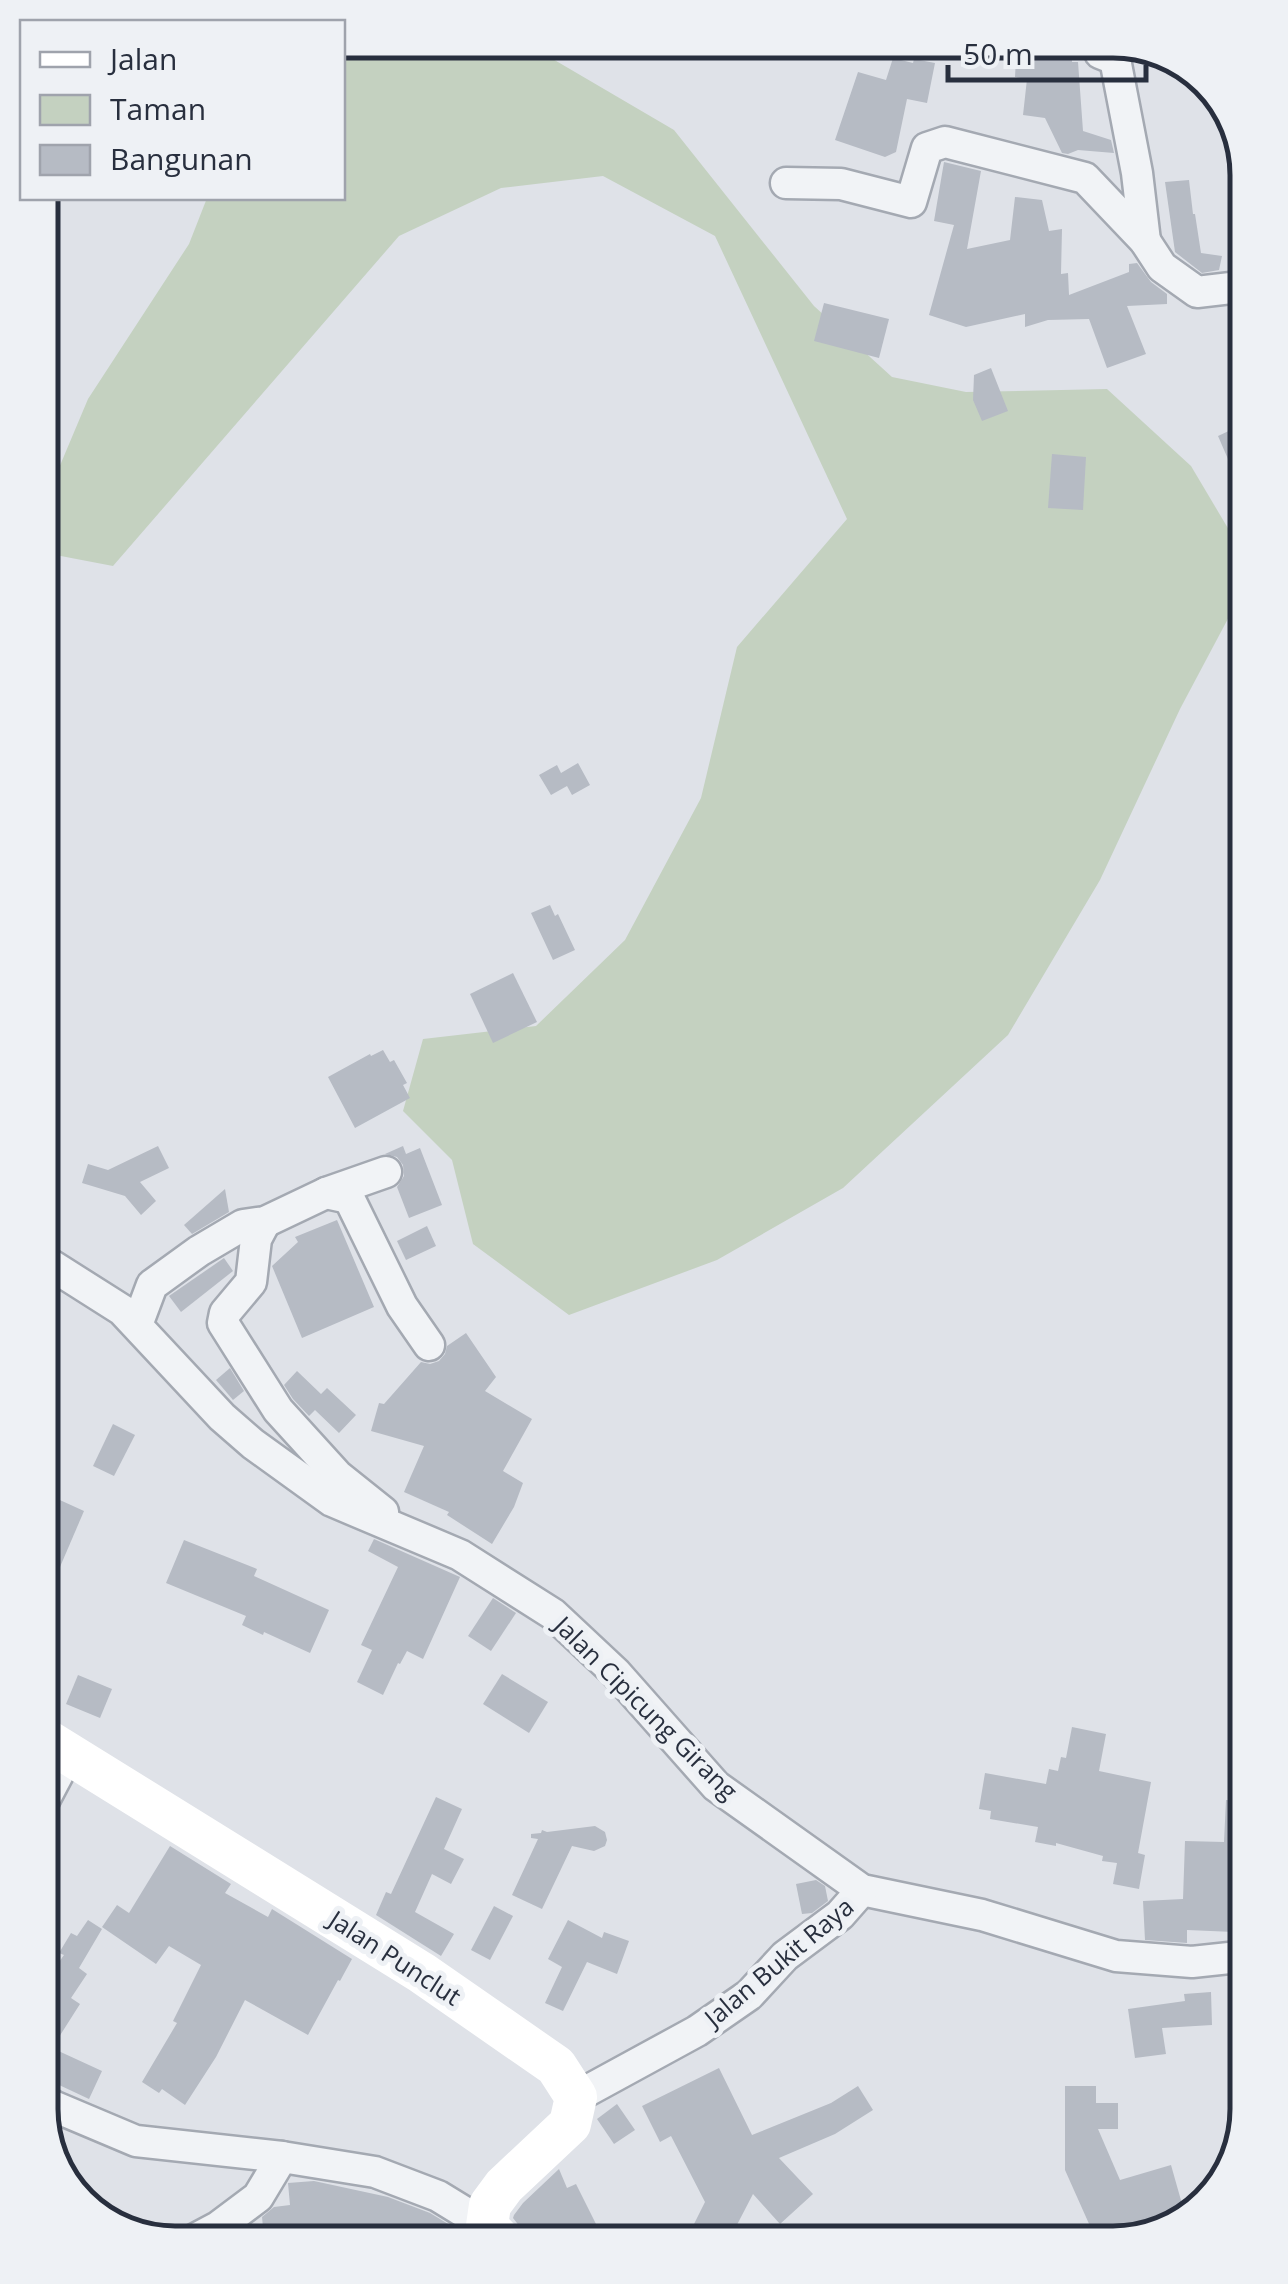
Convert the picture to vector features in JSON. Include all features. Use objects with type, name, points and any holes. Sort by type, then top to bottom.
[{"type":"main road","name":"Jalan Punclut","points":[[58,1748],[422,1973],[556,2066],[576,2097]]},
{"type":"main road","points":[[494,2226],[490,2205],[504,2186],[570,2124],[576,2097]]},
{"type":"street","points":[[1112,58],[1137,173],[1145,241]]},
{"type":"street","points":[[786,182],[841,184],[911,202],[927,148],[945,142],[1086,178],[1145,241],[1162,267],[1198,292],[1230,288]]},
{"type":"street","points":[[137,1325],[152,1285],[199,1251],[243,1225],[265,1222],[326,1193],[386,1172]]},
{"type":"street","points":[[326,1193],[349,1198],[402,1306],[429,1345]]},
{"type":"street","points":[[265,1222],[256,1239],[251,1282],[225,1313],[223,1323],[278,1410],[338,1476],[408,1533]]},
{"type":"street","name":"Jalan Cipicung Girang","points":[[58,1269],[122,1310],[222,1417],[332,1501],[460,1555],[552,1614],[616,1673],[716,1786],[862,1890]]},
{"type":"street","name":"Jalan Bukit Raya","points":[[576,2097],[697,2032],[749,1994],[785,1956],[840,1915],[862,1890],[982,1915],[1116,1956],[1192,1962],[1230,1959]]},
{"type":"street","points":[[58,2108],[136,2141],[375,2172],[438,2196],[483,2226]]},
{"type":"street","points":[[219,2226],[258,2197],[282,2158]]},
{"type":"green space","points":[[345,58],[551,58],[674,130],[814,306],[892,377],[966,392],[1107,389],[1191,466],[1230,532],[1230,615],[1180,709],[1100,880],[1008,1035],[843,1188],[717,1260],[569,1315],[473,1244],[452,1160],[403,1111],[423,1039],[536,1026],[625,940],[701,798],[737,647],[847,519],[715,236],[603,176],[501,188],[399,236],[113,566],[58,555],[58,470],[88,399],[189,244],[206,200],[345,200]]},
{"type":"building","points":[[893,58],[935,63],[927,103],[907,99],[896,152],[885,157],[835,140],[858,72],[886,80]]},
{"type":"building","points":[[1016,58],[1072,58],[1072,62],[1078,62],[1083,131],[1111,140],[1114,153],[1062,153],[1045,118],[1023,115],[1027,79],[1015,77]]},
{"type":"building","points":[[944,162],[981,171],[967,249],[1010,240],[1015,197],[1042,200],[1049,231],[1062,229],[1061,274],[1068,273],[1069,295],[1129,272],[1129,264],[1137,263],[1151,282],[1167,294],[1167,304],[1127,306],[1146,354],[1107,368],[1089,319],[1048,320],[1025,327],[1025,314],[966,327],[929,315],[954,225],[934,221]]},
{"type":"building","points":[[1189,180],[1201,253],[1222,256],[1219,270],[1202,273],[1175,252],[1165,182]]},
{"type":"building","points":[[824,303],[889,319],[879,358],[814,341]]},
{"type":"building","points":[[991,368],[1008,411],[982,421],[973,400],[974,375]]},
{"type":"building","points":[[1230,430],[1230,464],[1218,436]]},
{"type":"building","points":[[1052,454],[1086,457],[1083,510],[1048,508]]},
{"type":"building","points":[[578,763],[590,785],[572,795],[567,786],[551,795],[539,775],[557,765],[561,773]]},
{"type":"building","points":[[550,905],[575,950],[553,960],[531,913]]},
{"type":"building","points":[[513,973],[537,1022],[493,1043],[470,994]]},
{"type":"building","points":[[383,1050],[390,1062],[394,1060],[407,1083],[403,1085],[410,1098],[355,1128],[328,1077]]},
{"type":"building","points":[[158,1146],[169,1168],[140,1182],[156,1201],[141,1215],[125,1196],[82,1183],[88,1164],[108,1170]]},
{"type":"building","points":[[403,1146],[406,1154],[420,1148],[442,1205],[409,1218],[397,1187],[404,1176],[403,1165],[397,1157],[385,1154]]},
{"type":"building","points":[[225,1189],[229,1212],[192,1234],[184,1225]]},
{"type":"building","points":[[337,1220],[374,1307],[302,1338],[272,1266],[298,1242],[295,1237]]},
{"type":"building","points":[[427,1226],[436,1246],[406,1260],[397,1241]]},
{"type":"building","points":[[224,1258],[233,1271],[181,1312],[169,1296]]},
{"type":"building","points":[[466,1333],[496,1377],[485,1391],[532,1419],[503,1471],[523,1483],[492,1544],[447,1515],[449,1512],[404,1492],[424,1446],[371,1431],[379,1403],[384,1404],[421,1362],[439,1361],[447,1346]]},
{"type":"building","points":[[230,1368],[244,1391],[233,1400],[216,1380]]},
{"type":"building","points":[[297,1371],[321,1394],[327,1388],[356,1415],[339,1433],[315,1410],[309,1416],[293,1399],[284,1385]]},
{"type":"building","points":[[113,1424],[135,1435],[114,1476],[93,1466]]},
{"type":"building","points":[[58,1499],[84,1511],[58,1566]]},
{"type":"building","points":[[374,1539],[460,1577],[423,1659],[407,1651],[383,1695],[357,1682],[372,1650],[361,1645],[398,1567],[368,1551]]},
{"type":"building","points":[[184,1540],[257,1569],[254,1576],[329,1610],[310,1653],[242,1625],[246,1616],[166,1583]]},
{"type":"building","points":[[493,1598],[516,1613],[491,1651],[468,1636]]},
{"type":"building","points":[[502,1674],[548,1702],[529,1733],[483,1704]]},
{"type":"building","points":[[78,1675],[112,1689],[100,1718],[66,1704]]},
{"type":"building","points":[[1072,1727],[1106,1734],[1099,1771],[1151,1782],[1138,1853],[1145,1855],[1139,1889],[1113,1884],[1117,1863],[1102,1861],[1103,1856],[1056,1843],[1035,1842],[1038,1827],[990,1819],[991,1811],[979,1809],[985,1773],[1046,1784],[1049,1769],[1058,1771],[1061,1757],[1066,1758]]},
{"type":"building","points":[[436,1797],[462,1809],[444,1849],[464,1859],[451,1884],[432,1874],[415,1912],[454,1934],[441,1956],[376,1915],[386,1892],[391,1894]]},
{"type":"building","points":[[1226,1800],[1230,1800],[1230,1932],[1187,1930],[1187,1943],[1145,1940],[1143,1901],[1183,1899],[1185,1841],[1224,1842]]},
{"type":"building","points":[[595,1826],[605,1832],[605,1846],[594,1851],[572,1846],[542,1909],[512,1895],[538,1839],[531,1838],[531,1834]]},
{"type":"building","points":[[170,1846],[231,1884],[225,1893],[268,1917],[272,1909],[352,1959],[308,2035],[245,2000],[216,2057],[185,2105],[162,2089],[159,2093],[142,2082],[177,2023],[173,2021],[201,1965],[169,1946],[156,1964],[102,1927],[117,1905],[129,1913]]},
{"type":"building","points":[[816,1880],[825,1886],[828,1901],[812,1913],[802,1914],[796,1884]]},
{"type":"building","points":[[494,1906],[513,1916],[490,1960],[471,1950]]},
{"type":"building","points":[[88,1920],[102,1929],[79,1968],[87,1974],[71,1998],[80,2004],[58,2039],[58,1964],[64,1955],[59,1953],[71,1933],[77,1936]]},
{"type":"building","points":[[568,1920],[602,1938],[604,1932],[629,1941],[617,1974],[587,1962],[563,2011],[545,2003],[562,1967],[548,1959]]},
{"type":"building","points":[[1211,1992],[1212,2025],[1162,2028],[1166,2054],[1135,2058],[1128,2009],[1185,2001],[1184,1994]]},
{"type":"building","points":[[58,2051],[102,2071],[89,2099],[58,2084]]},
{"type":"building","points":[[719,2068],[752,2135],[831,2103],[858,2086],[873,2110],[835,2134],[779,2158],[813,2194],[780,2224],[753,2194],[736,2227],[693,2227],[705,2202],[671,2136],[660,2142],[642,2106]]},
{"type":"building","points":[[1065,2086],[1096,2086],[1096,2103],[1118,2103],[1118,2129],[1098,2129],[1120,2180],[1171,2165],[1182,2204],[1144,2223],[1090,2227],[1065,2170]]},
{"type":"building","points":[[617,2104],[635,2130],[614,2144],[597,2119]]},
{"type":"building","points":[[559,2169],[567,2188],[576,2184],[597,2226],[520,2226],[513,2218]]},
{"type":"building","points":[[314,2181],[388,2197],[452,2226],[263,2226],[262,2217],[274,2207],[290,2205],[288,2183]]}]
